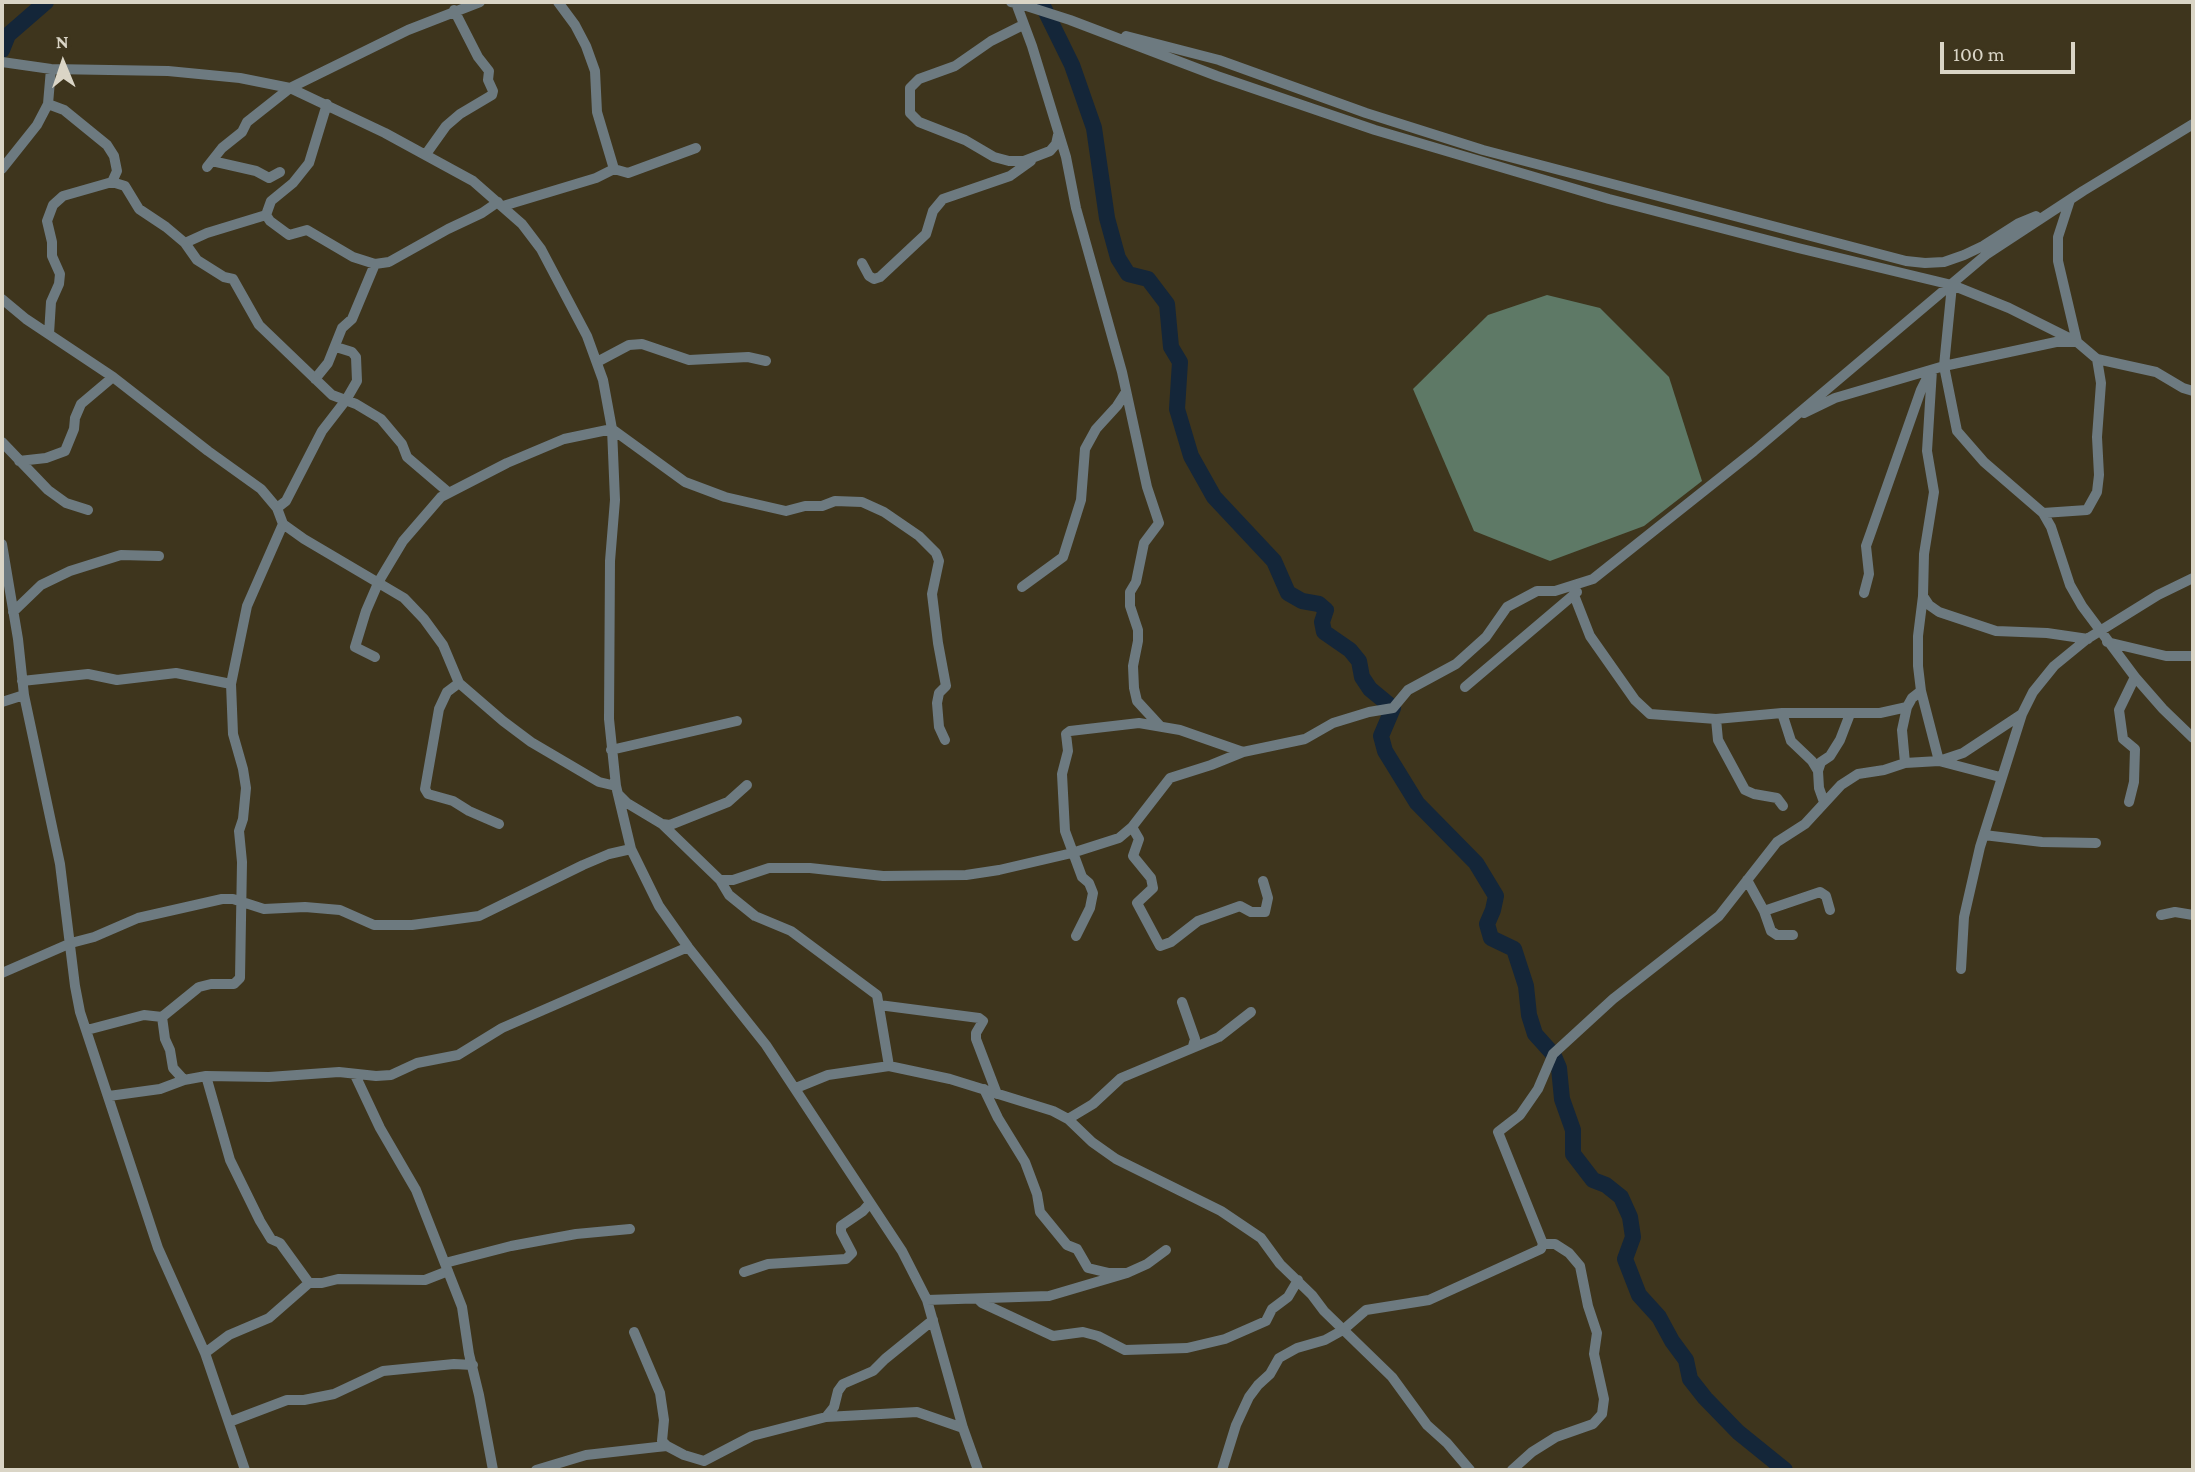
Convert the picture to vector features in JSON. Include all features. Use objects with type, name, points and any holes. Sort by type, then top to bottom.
[{"type":"street","points":[[280,172],[269,178],[256,171],[209,164],[242,132],[247,122],[290,88],[364,50],[454,10],[481,2]]},
{"type":"street","points":[[558,2],[575,25],[590,58],[596,82],[597,112],[614,169]]},
{"type":"street","points":[[1013,2],[1219,60],[1366,113],[1483,150],[1906,261],[1944,262],[1964,255],[2019,223],[2057,208]]},
{"type":"street","points":[[1013,2],[1044,82],[1066,157],[1076,208],[1126,392],[1147,487],[1159,523],[1144,543],[1136,582],[1130,592],[1130,606],[1138,630],[1133,666],[1137,701],[1160,726]]},
{"type":"street","points":[[426,154],[446,126],[460,114],[492,95],[493,91],[488,80],[489,71],[478,57],[454,10]]},
{"type":"street","points":[[1070,20],[1172,60],[1375,130],[1609,199],[1952,285],[2009,307],[2077,342],[2097,359],[2156,372],[2193,391]]},
{"type":"street","points":[[1023,25],[991,41],[955,66],[919,79],[910,88],[910,113],[919,122],[965,140],[994,157],[1017,161],[1036,158]]},
{"type":"street","points":[[5,62],[51,69],[168,71],[240,78],[290,88],[426,154],[473,181],[522,224],[541,249],[597,362],[612,429],[615,499],[610,561],[608,654],[611,750],[616,790],[631,849],[659,906],[796,1088],[902,1251],[927,1300],[963,1428],[978,1470]]},
{"type":"street","points":[[2,169],[37,125],[48,104],[51,69]]},
{"type":"street","points":[[48,104],[64,110],[82,122],[107,145],[114,156],[117,171],[112,181]]},
{"type":"street","points":[[266,215],[271,201],[293,183],[309,163],[327,104]]},
{"type":"street","points":[[1465,687],[1593,579],[1792,419],[1987,254],[2193,124]]},
{"type":"street","points":[[862,263],[869,276],[874,279],[880,277],[926,234],[933,211],[943,198],[1010,176],[1050,151],[1056,144],[1058,135]]},
{"type":"street","points":[[266,215],[289,235],[307,230],[353,257],[375,264],[389,262],[448,229],[501,204],[596,178],[614,169],[628,173],[696,148]]},
{"type":"street","points":[[49,334],[51,302],[59,284],[60,274],[52,256],[47,221],[52,205],[64,196],[112,181],[125,186],[139,209],[166,227],[184,243],[197,260],[224,277],[233,279],[259,325],[315,379],[332,395],[381,419],[390,427],[407,457],[448,492]]},
{"type":"street","points":[[2070,200],[2058,237],[2058,261],[2077,342]]},
{"type":"street","points":[[184,243],[266,215]]},
{"type":"street","points":[[315,379],[328,363],[342,328],[352,319],[359,307],[375,264]]},
{"type":"street","points":[[1952,285],[1944,366],[1957,431],[1984,462],[2043,513],[2051,527],[2070,585],[2098,631],[2163,709],[2193,738]]},
{"type":"street","points":[[2,299],[113,377],[261,489],[277,508],[283,524],[404,597],[443,645],[459,683],[503,722],[531,742],[616,790],[627,803],[662,824],[720,880],[729,895],[755,916],[791,931],[877,995],[889,1066]]},
{"type":"street","points":[[1792,419],[1835,398],[1931,369],[2056,342],[2077,342]]},
{"type":"street","points":[[597,362],[629,345],[642,344],[689,360],[740,357],[766,360]]},
{"type":"street","points":[[277,508],[286,501],[322,430],[357,381],[356,357],[352,352],[336,347]]},
{"type":"street","points":[[2043,513],[2087,510],[2097,492],[2099,475],[2096,437],[2101,405],[2097,359]]},
{"type":"street","points":[[1864,593],[1869,574],[1867,547],[1871,532],[1921,390],[1931,369]]},
{"type":"street","points":[[1931,369],[1927,451],[1934,492],[1924,554],[1918,666],[1939,761]]},
{"type":"street","points":[[19,461],[46,458],[65,451],[81,404],[113,377]]},
{"type":"street","points":[[1022,587],[1063,558],[1081,500],[1085,449],[1096,429],[1126,392]]},
{"type":"street","points":[[375,657],[357,649],[355,643],[379,582],[403,541],[448,492],[564,439],[612,429],[685,482],[725,497],[786,511],[805,506],[822,506],[835,501],[862,502],[884,512],[919,537],[936,553],[939,561],[932,594],[945,673],[946,686],[939,693],[937,704],[939,727],[945,740]]},
{"type":"street","points":[[2,442],[48,490],[66,503],[88,510]]},
{"type":"street","points":[[87,1030],[144,1015],[162,1017],[199,987],[234,984],[240,978],[242,847],[239,831],[246,788],[233,734],[231,684],[247,606],[283,524]]},
{"type":"street","points":[[2,544],[24,695],[59,855],[75,986],[118,1122],[128,1163],[158,1248],[205,1353],[245,1470]]},
{"type":"street","points":[[13,612],[41,585],[70,571],[121,555],[159,556]]},
{"type":"street","points":[[1961,969],[1964,917],[2000,778],[2022,714],[2043,678],[2060,660],[2098,631],[2158,595],[2193,578]]},
{"type":"street","points":[[720,880],[733,880],[768,868],[810,868],[883,876],[966,875],[999,870],[1106,843],[1119,838],[1132,827],[1170,778],[1243,752],[1304,739],[1334,723],[1369,712],[1393,708],[1408,691],[1456,664],[1486,638],[1507,607],[1537,591],[1555,591],[1593,579]]},
{"type":"street","points":[[1574,595],[1590,636],[1635,701],[1654,715],[1716,719],[1783,713],[1880,713],[1908,708]]},
{"type":"street","points":[[1923,596],[1929,605],[1939,611],[1996,631],[2047,633],[2108,642],[2166,656],[2193,656]]},
{"type":"street","points":[[22,681],[88,674],[117,680],[176,673],[231,684]]},
{"type":"street","points":[[2129,802],[2134,782],[2135,749],[2123,739],[2119,710],[2135,677]]},
{"type":"street","points":[[459,683],[447,692],[439,709],[425,789],[428,794],[453,801],[499,824]]},
{"type":"street","points":[[1905,763],[1902,730],[1912,698],[1922,691]]},
{"type":"street","points":[[2,702],[24,695]]},
{"type":"street","points":[[1783,713],[1791,741],[1812,761],[1818,771]]},
{"type":"street","points":[[1824,802],[1819,788],[1818,771],[1821,762],[1830,756],[1840,740],[1850,714]]},
{"type":"street","points":[[1544,1244],[1498,1132],[1520,1115],[1538,1089],[1553,1054],[1613,999],[1719,916],[1777,842],[1805,824],[1841,785],[1858,774],[1884,771],[1905,763],[1939,761],[1963,754],[2022,714]]},
{"type":"street","points":[[1716,719],[1718,740],[1745,790],[1777,798],[1783,806]]},
{"type":"street","points":[[611,750],[737,721]]},
{"type":"street","points":[[1076,936],[1090,908],[1093,893],[1089,883],[1082,877],[1065,831],[1062,774],[1068,751],[1066,734],[1070,731],[1125,724],[1160,726],[1243,752]]},
{"type":"street","points":[[1939,761],[2000,778]]},
{"type":"street","points":[[662,824],[670,825],[728,802],[747,785]]},
{"type":"street","points":[[1132,827],[1139,839],[1133,856],[1151,878],[1153,888],[1137,904],[1160,946],[1171,942],[1198,921],[1240,906],[1251,912],[1265,912],[1268,898],[1263,881]]},
{"type":"street","points":[[1984,835],[2042,842],[2096,843]]},
{"type":"street","points":[[2,974],[71,943],[94,937],[138,918],[222,899],[242,901],[264,909],[305,907],[340,910],[374,925],[440,923],[479,916],[576,868],[609,854],[631,849]]},
{"type":"street","points":[[1747,880],[1764,911],[1771,931],[1777,935],[1793,936]]},
{"type":"street","points":[[1764,911],[1820,892],[1826,896],[1830,910]]},
{"type":"street","points":[[2161,915],[2175,912],[2193,915]]},
{"type":"street","points":[[109,1096],[160,1089],[184,1080],[206,1076],[269,1077],[339,1072],[391,1075],[416,1063],[458,1055],[502,1028],[688,947]]},
{"type":"street","points":[[1182,1002],[1195,1039],[1193,1046]]},
{"type":"street","points":[[879,1005],[979,1018],[983,1021],[976,1033],[976,1039],[997,1094]]},
{"type":"street","points":[[1068,1119],[1093,1104],[1121,1078],[1219,1037],[1251,1012]]},
{"type":"street","points":[[162,1017],[173,1068],[184,1080]]},
{"type":"street","points":[[796,1088],[828,1075],[889,1066],[984,1089],[1053,1111],[1068,1119],[1092,1142],[1116,1159],[1221,1211],[1261,1238],[1280,1264],[1324,1311],[1392,1377],[1427,1425],[1470,1470]]},
{"type":"street","points":[[355,1075],[380,1128],[416,1190],[463,1307],[469,1354],[493,1470]]},
{"type":"street","points":[[206,1076],[230,1160],[260,1221],[309,1283]]},
{"type":"street","points":[[984,1089],[1025,1162],[1037,1194],[1040,1212],[1067,1245],[1077,1249],[1088,1268],[1109,1273],[1127,1273]]},
{"type":"street","points":[[744,1272],[768,1264],[846,1259],[852,1253],[841,1232],[841,1226],[870,1203]]},
{"type":"street","points":[[205,1353],[229,1335],[269,1318],[309,1283],[338,1279],[425,1280],[446,1267],[511,1246],[576,1234],[630,1229]]},
{"type":"street","points":[[1222,1470],[1236,1425],[1249,1397],[1270,1374],[1279,1358],[1297,1348],[1325,1340],[1366,1310],[1429,1300],[1541,1249],[1544,1244]]},
{"type":"street","points":[[1512,1470],[1532,1452],[1556,1437],[1592,1424],[1602,1414],[1604,1399],[1594,1354],[1597,1333],[1580,1266],[1569,1252],[1555,1244],[1544,1244]]},
{"type":"street","points":[[927,1300],[1049,1296],[1127,1273],[1166,1251]]},
{"type":"street","points":[[978,1299],[1053,1336],[1083,1332],[1098,1336],[1125,1350],[1187,1348],[1226,1339],[1266,1321],[1272,1309],[1288,1297],[1297,1280]]},
{"type":"street","points":[[826,1417],[834,1408],[838,1391],[843,1384],[873,1371],[933,1320]]},
{"type":"street","points":[[634,1332],[660,1394],[664,1420],[662,1441],[684,1455],[704,1461],[752,1436],[826,1417],[917,1412],[963,1428]]},
{"type":"street","points":[[229,1422],[287,1400],[334,1394],[383,1371],[454,1364],[473,1365]]},
{"type":"street","points":[[536,1470],[586,1455],[667,1446]]},
{"type":"green space","points":[[1547,295],[1600,308],[1669,377],[1702,481],[1644,526],[1550,561],[1474,531],[1413,389],[1488,315]]},
{"type":"waterway","points":[[2,50],[8,35],[46,2]]},
{"type":"waterway","points":[[1041,2],[1072,65],[1094,128],[1107,218],[1118,258],[1128,274],[1148,279],[1167,304],[1171,347],[1180,362],[1177,409],[1191,456],[1214,497],[1274,561],[1288,593],[1302,601],[1319,604],[1326,610],[1322,622],[1324,632],[1350,650],[1359,661],[1362,677],[1370,689],[1393,708],[1381,736],[1385,751],[1417,803],[1476,863],[1496,896],[1487,924],[1491,938],[1514,949],[1526,986],[1529,1015],[1535,1034],[1553,1054],[1559,1068],[1562,1099],[1573,1130],[1573,1154],[1593,1180],[1606,1185],[1621,1197],[1630,1217],[1633,1237],[1625,1259],[1639,1295],[1659,1317],[1686,1360],[1690,1379],[1705,1398],[1738,1432],[1785,1470]]}]
